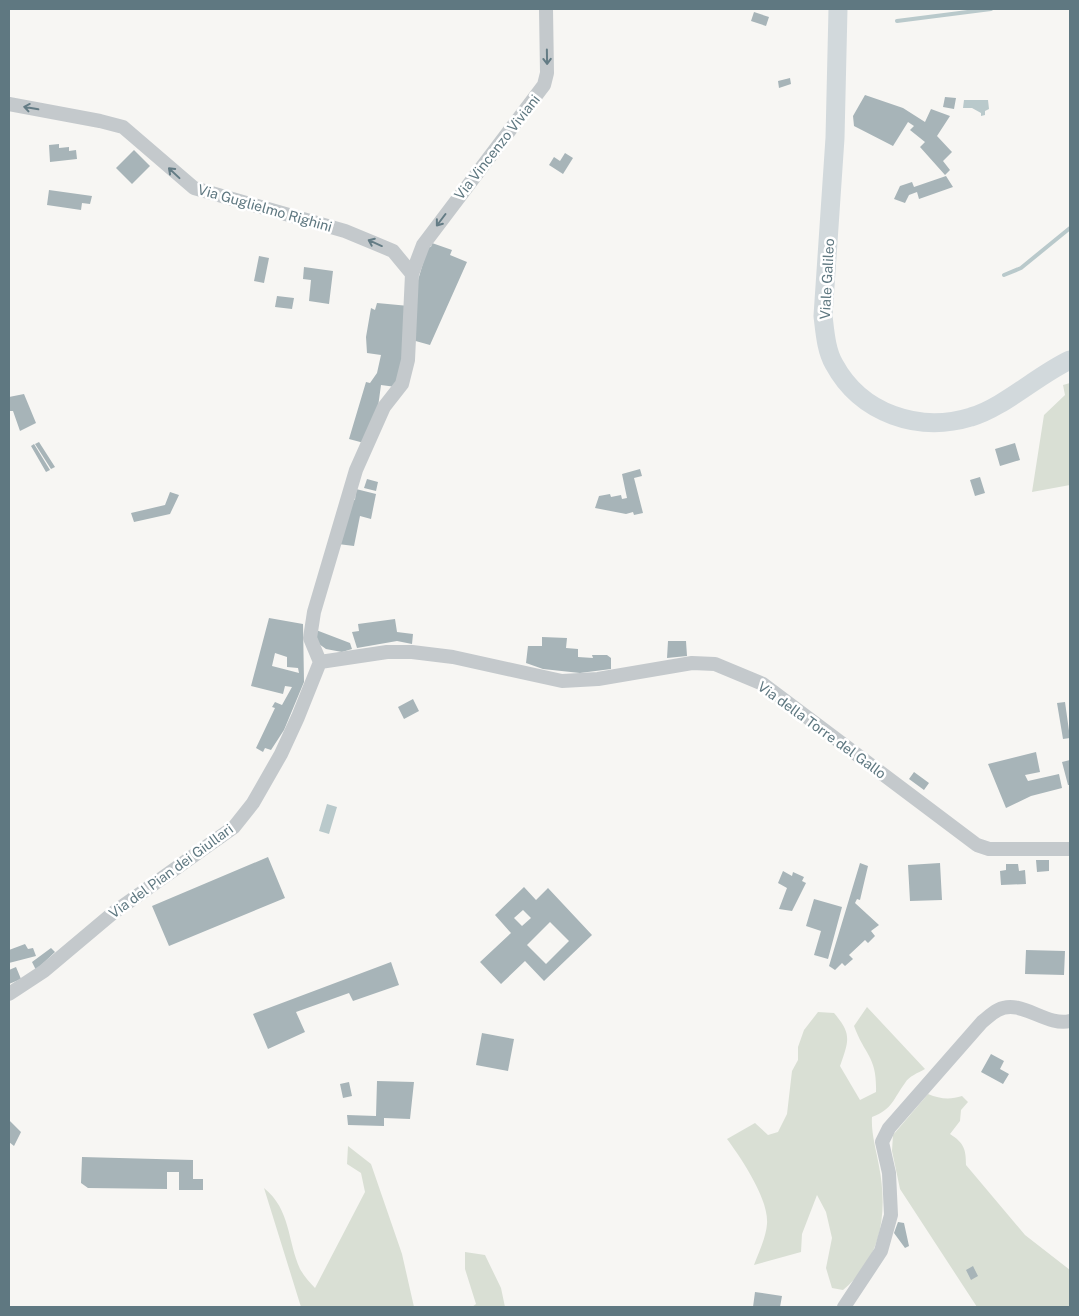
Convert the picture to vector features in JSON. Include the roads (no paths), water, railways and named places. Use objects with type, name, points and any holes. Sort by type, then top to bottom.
[{"type":"main road","name":"Viale Galileo","points":[[838,9],[835,138],[824,316],[826,342],[834,364],[858,396],[875,408],[905,419],[923,423],[946,423],[973,417],[1070,360]]},
{"type":"street","name":"Via Vincenzo Viviani","points":[[412,274],[423,245],[544,84],[547,73],[546,9]]},
{"type":"street","name":"Via Guglielmo Righini","points":[[9,104],[123,127],[194,188],[345,231],[374,242],[393,252],[412,274]]},
{"type":"street","points":[[320,662],[310,638],[314,612],[356,470],[384,407],[402,384],[408,360],[412,274]]},
{"type":"street","name":"Via della Torre del Gallo","points":[[320,662],[387,652],[425,653],[453,657],[562,681],[598,679],[692,663],[715,664],[763,684],[977,845],[989,849],[1070,850]]},
{"type":"street","name":"Via del Pian dei Giullari","points":[[9,994],[44,971],[113,913],[234,827],[253,803],[281,754],[320,662]]},
{"type":"street","points":[[844,1307],[881,1251],[891,1214],[890,1173],[882,1142],[889,1128],[982,1022],[998,1010],[1013,1007],[1060,1023],[1070,1021]]},
{"type":"waterway","points":[[897,21],[991,9]]},
{"type":"waterway","points":[[1004,275],[1021,268],[1070,228]]}]
